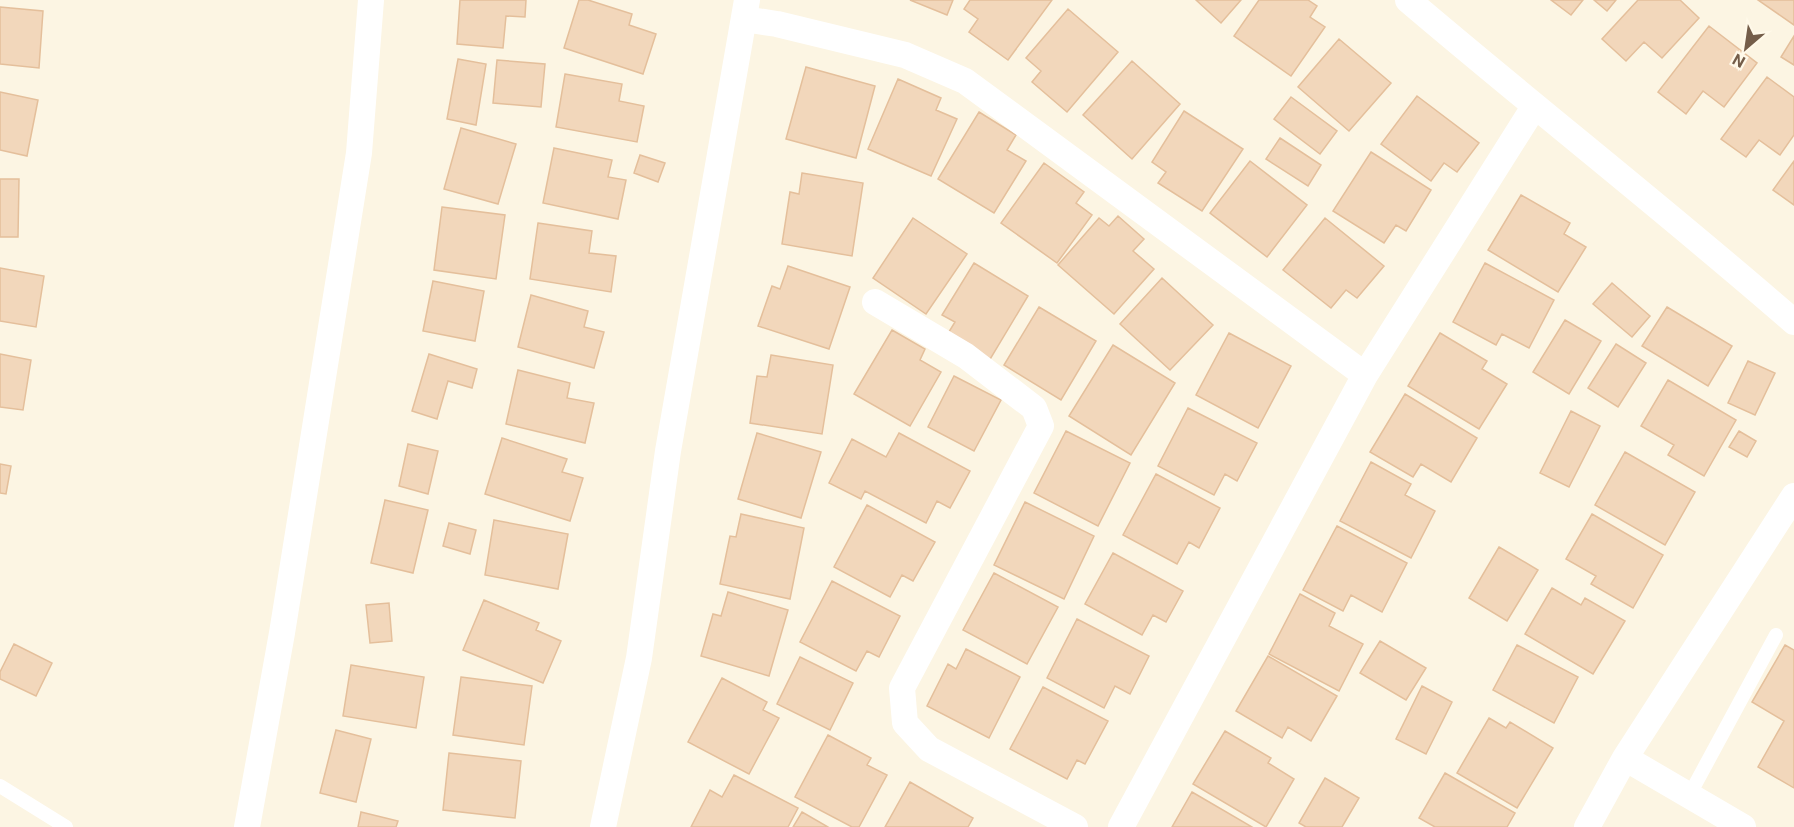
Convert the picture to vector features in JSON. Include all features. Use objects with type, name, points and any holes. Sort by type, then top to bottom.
[{"type":"street","points":[[247,827],[284,621],[359,153],[371,0]]},
{"type":"street","points":[[1408,0],[1534,107],[1707,246],[1794,322]]},
{"type":"street","points":[[603,827],[639,658],[668,451],[746,10],[777,24],[905,55],[965,81],[1365,375]]},
{"type":"street","points":[[1121,827],[1365,375],[1534,107]]},
{"type":"street","points":[[875,302],[974,362],[1034,408],[1041,426],[902,688],[905,723],[929,749],[1075,827]]},
{"type":"street","points":[[1587,827],[1625,758],[1794,496]]},
{"type":"street","points":[[1625,758],[1743,827]]},
{"type":"lane","points":[[1690,794],[1776,635]]},
{"type":"lane","points":[[0,786],[66,827]]},
{"type":"building","points":[[460,0],[526,0],[525,17],[506,16],[503,48],[457,44]]},
{"type":"building","points":[[579,0],[588,0],[632,14],[629,25],[656,34],[643,74],[564,48]]},
{"type":"building","points":[[910,0],[953,0],[947,15]]},
{"type":"building","points":[[970,0],[1052,0],[1008,60],[969,32],[978,19],[964,9]]},
{"type":"building","points":[[1196,0],[1241,0],[1221,23]]},
{"type":"building","points":[[1259,0],[1308,0],[1317,6],[1310,17],[1325,27],[1291,76],[1234,36]]},
{"type":"building","points":[[1551,0],[1583,0],[1571,15]]},
{"type":"building","points":[[1594,0],[1616,0],[1607,11]]},
{"type":"building","points":[[1638,0],[1680,0],[1699,18],[1662,58],[1644,42],[1626,61],[1602,39]]},
{"type":"building","points":[[1758,0],[1794,0],[1794,25]]},
{"type":"building","points":[[0,7],[43,11],[39,68],[0,64]]},
{"type":"building","points":[[1068,9],[1118,52],[1067,112],[1032,82],[1041,71],[1026,58]]},
{"type":"building","points":[[1709,26],[1757,63],[1724,107],[1703,91],[1686,114],[1658,92]]},
{"type":"building","points":[[1794,36],[1794,65],[1781,57]]},
{"type":"building","points":[[1339,39],[1391,83],[1349,131],[1298,87]]},
{"type":"building","points":[[458,59],[486,64],[476,125],[447,119]]},
{"type":"building","points":[[497,60],[545,64],[541,107],[493,103]]},
{"type":"building","points":[[1132,61],[1180,104],[1132,159],[1083,115]]},
{"type":"building","points":[[806,67],[875,86],[856,158],[786,139]]},
{"type":"building","points":[[565,74],[622,84],[619,101],[644,106],[637,142],[556,127]]},
{"type":"building","points":[[1767,77],[1794,97],[1794,135],[1780,155],[1759,140],[1746,157],[1721,139]]},
{"type":"building","points":[[898,79],[941,98],[936,110],[957,119],[931,176],[868,149]]},
{"type":"building","points":[[0,92],[38,100],[27,156],[0,150]]},
{"type":"building","points":[[1417,96],[1479,143],[1457,172],[1444,163],[1431,181],[1381,144]]},
{"type":"building","points":[[1291,97],[1337,131],[1320,154],[1274,119]]},
{"type":"building","points":[[1184,111],[1243,149],[1202,211],[1158,183],[1166,172],[1152,162]]},
{"type":"building","points":[[979,112],[1016,135],[1007,150],[1026,161],[994,213],[938,179]]},
{"type":"building","points":[[461,128],[516,144],[498,204],[444,189]]},
{"type":"building","points":[[1280,138],[1321,165],[1308,186],[1266,159]]},
{"type":"building","points":[[554,148],[612,160],[608,177],[626,180],[618,219],[543,203]]},
{"type":"building","points":[[1371,152],[1431,190],[1406,231],[1396,225],[1384,243],[1333,211]]},
{"type":"building","points":[[640,155],[665,163],[658,182],[634,173]]},
{"type":"building","points":[[1250,161],[1307,205],[1267,257],[1210,213]]},
{"type":"building","points":[[1794,161],[1794,205],[1773,190]]},
{"type":"building","points":[[1044,163],[1084,192],[1076,203],[1092,215],[1057,263],[1001,223]]},
{"type":"building","points":[[802,173],[863,183],[852,256],[782,244],[790,192],[799,194]]},
{"type":"building","points":[[0,179],[19,179],[18,237],[0,237]]},
{"type":"building","points":[[1521,195],[1570,223],[1564,234],[1586,247],[1558,292],[1488,250]]},
{"type":"building","points":[[442,207],[505,215],[496,279],[434,270]]},
{"type":"building","points":[[1118,216],[1144,239],[1133,251],[1154,269],[1114,314],[1058,265],[1099,218],[1109,226]]},
{"type":"building","points":[[913,218],[967,254],[926,314],[873,278]]},
{"type":"building","points":[[1325,218],[1384,266],[1357,298],[1346,290],[1331,308],[1283,270]]},
{"type":"building","points":[[538,223],[592,231],[589,253],[616,256],[611,292],[530,279]]},
{"type":"building","points":[[974,263],[1028,296],[989,361],[947,335],[955,322],[942,315]]},
{"type":"building","points":[[1485,263],[1554,300],[1529,348],[1502,334],[1496,345],[1453,322]]},
{"type":"building","points":[[788,266],[850,287],[829,349],[758,326],[772,286],[780,289]]},
{"type":"building","points":[[0,268],[44,276],[36,327],[0,321]]},
{"type":"building","points":[[1162,278],[1213,325],[1170,370],[1120,324]]},
{"type":"building","points":[[433,281],[484,291],[475,341],[423,331]]},
{"type":"building","points":[[1612,283],[1650,316],[1632,337],[1593,304]]},
{"type":"building","points":[[531,295],[588,311],[584,327],[604,332],[594,368],[518,347]]},
{"type":"building","points":[[1039,307],[1096,341],[1061,400],[1004,365]]},
{"type":"building","points":[[1667,307],[1732,346],[1708,386],[1642,346]]},
{"type":"building","points":[[1565,320],[1601,341],[1569,394],[1533,372]]},
{"type":"building","points":[[892,330],[925,349],[920,360],[941,372],[910,426],[854,394]]},
{"type":"building","points":[[1229,333],[1291,366],[1258,428],[1196,395]]},
{"type":"building","points":[[1440,333],[1487,361],[1482,369],[1507,384],[1479,429],[1408,386]]},
{"type":"building","points":[[1616,344],[1646,363],[1618,407],[1588,388]]},
{"type":"building","points":[[1113,345],[1175,383],[1131,455],[1069,416]]},
{"type":"building","points":[[0,354],[31,360],[23,410],[0,407]]},
{"type":"building","points":[[429,354],[477,369],[472,388],[448,381],[437,419],[412,411]]},
{"type":"building","points":[[771,355],[833,365],[822,434],[750,423],[757,376],[767,377]]},
{"type":"building","points":[[1748,361],[1775,373],[1755,415],[1728,403]]},
{"type":"building","points":[[518,370],[570,383],[567,398],[594,403],[585,443],[506,424]]},
{"type":"building","points":[[954,376],[1001,400],[974,451],[928,427]]},
{"type":"building","points":[[1668,380],[1736,420],[1704,476],[1668,455],[1674,445],[1641,426]]},
{"type":"building","points":[[1405,394],[1477,438],[1451,482],[1421,464],[1413,477],[1370,452]]},
{"type":"building","points":[[1188,408],[1257,443],[1237,481],[1225,474],[1214,495],[1158,466]]},
{"type":"building","points":[[1571,411],[1600,426],[1569,487],[1540,473]]},
{"type":"building","points":[[1066,431],[1130,463],[1098,526],[1034,493]]},
{"type":"building","points":[[1739,431],[1756,441],[1747,457],[1729,447]]},
{"type":"building","points":[[757,433],[821,452],[801,518],[738,499]]},
{"type":"building","points":[[899,433],[970,471],[950,508],[937,501],[926,523],[865,491],[861,499],[829,483],[852,439],[886,457]]},
{"type":"building","points":[[502,438],[567,459],[562,472],[583,478],[570,521],[485,494]]},
{"type":"building","points":[[408,444],[438,451],[428,494],[399,486]]},
{"type":"building","points":[[1625,452],[1695,492],[1665,545],[1595,505]]},
{"type":"building","points":[[1371,462],[1411,484],[1405,495],[1435,511],[1411,558],[1340,521]]},
{"type":"building","points":[[0,464],[11,466],[6,494],[0,493]]},
{"type":"building","points":[[1156,474],[1220,508],[1199,548],[1189,542],[1177,564],[1123,535]]},
{"type":"building","points":[[385,500],[428,510],[413,573],[371,563]]},
{"type":"building","points":[[1025,502],[1094,536],[1064,599],[994,565]]},
{"type":"building","points":[[867,505],[935,542],[913,581],[902,575],[890,597],[834,567]]},
{"type":"building","points":[[741,514],[804,528],[790,599],[720,584],[730,536],[736,537]]},
{"type":"building","points":[[1592,514],[1663,555],[1633,608],[1591,584],[1596,576],[1566,559]]},
{"type":"building","points":[[494,520],[568,534],[558,589],[485,575]]},
{"type":"building","points":[[449,523],[476,530],[470,554],[443,546]]},
{"type":"building","points":[[1337,526],[1407,563],[1382,612],[1351,595],[1343,611],[1303,590]]},
{"type":"building","points":[[1499,547],[1538,570],[1507,621],[1469,598]]},
{"type":"building","points":[[1113,553],[1183,591],[1166,622],[1153,615],[1142,635],[1085,604]]},
{"type":"building","points":[[994,573],[1058,607],[1027,664],[963,630]]},
{"type":"building","points":[[832,581],[900,616],[879,657],[867,651],[856,671],[800,642]]},
{"type":"building","points":[[1552,588],[1581,605],[1585,598],[1625,621],[1593,674],[1525,634]]},
{"type":"building","points":[[728,592],[788,610],[769,676],[701,656],[713,614],[721,616]]},
{"type":"building","points":[[1300,594],[1335,613],[1329,626],[1363,644],[1339,691],[1269,654]]},
{"type":"building","points":[[484,600],[539,623],[536,630],[561,641],[543,683],[463,650]]},
{"type":"building","points":[[389,603],[392,641],[370,643],[366,605]]},
{"type":"building","points":[[1077,619],[1149,656],[1130,694],[1115,686],[1104,708],[1047,678]]},
{"type":"building","points":[[1380,641],[1426,668],[1406,700],[1360,673]]},
{"type":"building","points":[[14,644],[52,663],[36,696],[0,679],[0,672]]},
{"type":"building","points":[[1517,645],[1578,677],[1554,723],[1493,690]]},
{"type":"building","points":[[1785,645],[1794,650],[1794,788],[1758,767],[1784,721],[1752,702]]},
{"type":"building","points":[[966,649],[1020,677],[989,738],[927,706],[948,664],[956,669]]},
{"type":"building","points":[[1268,656],[1337,696],[1311,741],[1288,727],[1282,738],[1236,711]]},
{"type":"building","points":[[800,657],[853,683],[830,730],[777,704]]},
{"type":"building","points":[[351,665],[424,677],[416,728],[343,716]]},
{"type":"building","points":[[461,677],[532,686],[524,745],[453,735]]},
{"type":"building","points":[[722,678],[767,702],[763,710],[779,718],[749,774],[688,742]]},
{"type":"building","points":[[1422,686],[1452,702],[1426,754],[1396,739]]},
{"type":"building","points":[[1043,687],[1108,721],[1085,764],[1077,760],[1067,779],[1010,749]]},
{"type":"building","points":[[1489,718],[1506,728],[1510,722],[1553,748],[1517,808],[1457,773]]},
{"type":"building","points":[[336,730],[371,739],[356,802],[320,793]]},
{"type":"building","points":[[1225,731],[1271,758],[1268,763],[1294,779],[1266,827],[1193,784]]},
{"type":"building","points":[[828,735],[871,758],[867,765],[887,775],[859,827],[852,827],[795,797]]},
{"type":"building","points":[[449,753],[521,761],[515,818],[443,810]]},
{"type":"building","points":[[1445,773],[1515,813],[1507,827],[1435,827],[1419,818]]},
{"type":"building","points":[[734,775],[798,808],[788,827],[691,827],[710,790],[722,797]]},
{"type":"building","points":[[1325,778],[1359,798],[1342,827],[1306,827],[1299,823]]},
{"type":"building","points":[[910,782],[973,818],[968,827],[885,827]]},
{"type":"building","points":[[1192,792],[1252,827],[1172,827]]},
{"type":"building","points":[[361,812],[398,821],[396,827],[358,827]]},
{"type":"building","points":[[802,812],[828,827],[793,827]]}]
